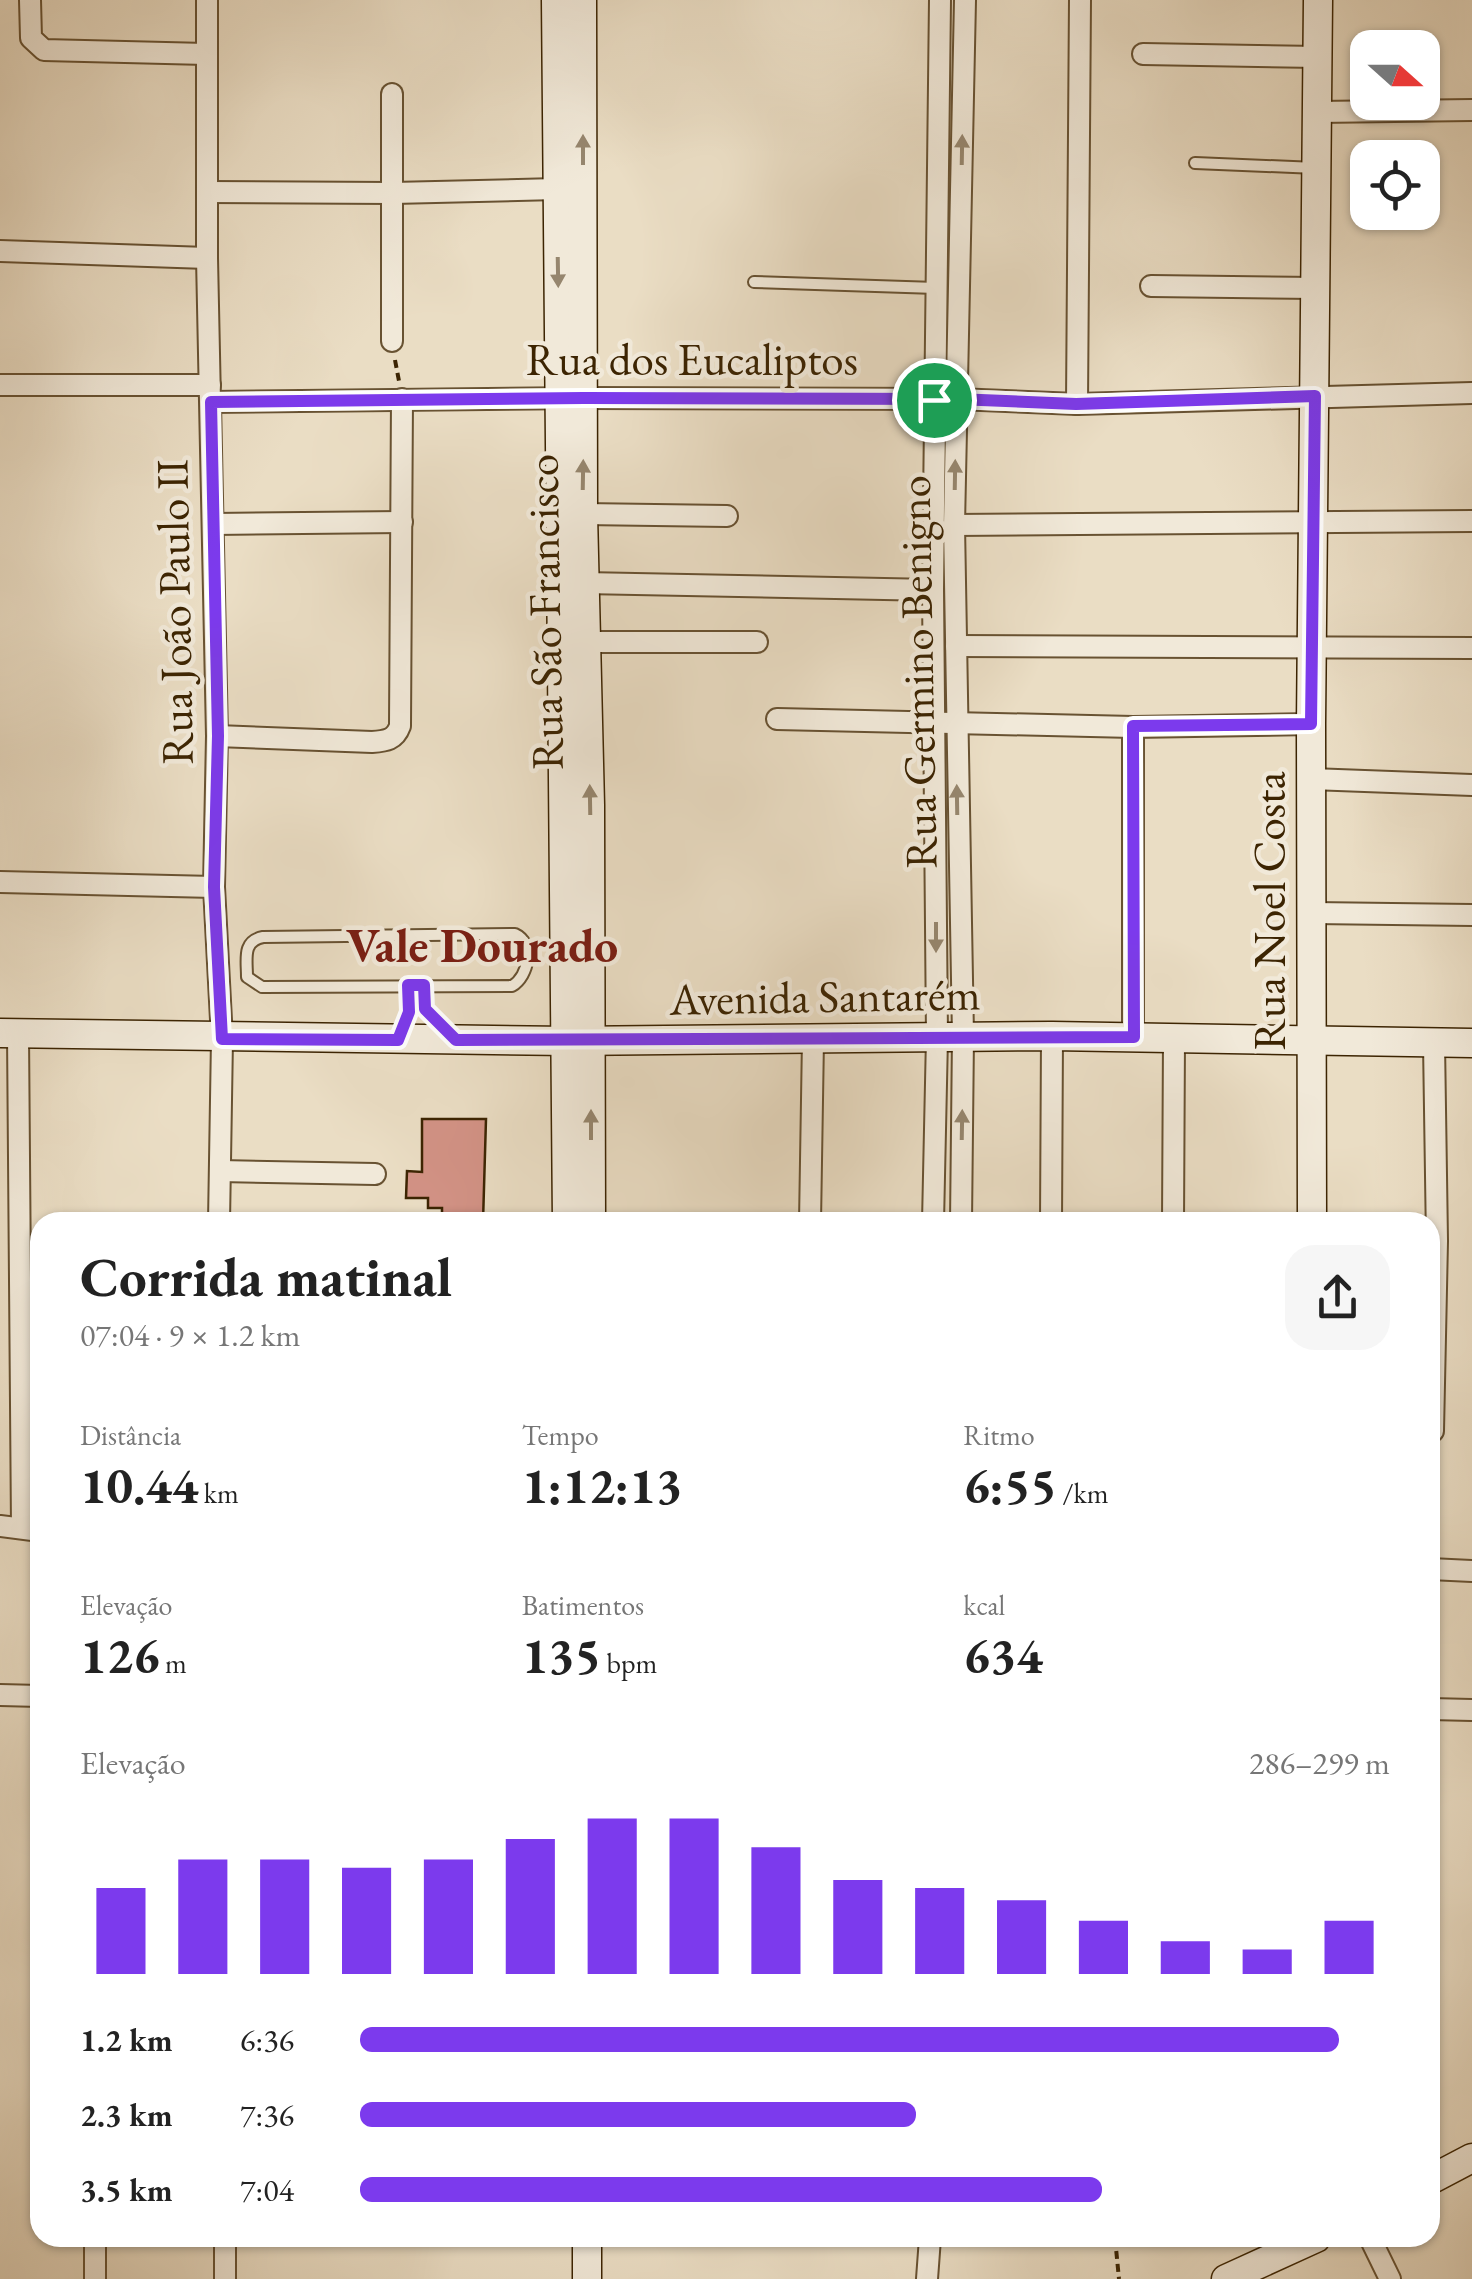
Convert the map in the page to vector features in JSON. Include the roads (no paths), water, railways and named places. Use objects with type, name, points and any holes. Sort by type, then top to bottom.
[{"type":"street","points":[[30,0],[31,38],[39,48],[52,52],[206,54]]},
{"type":"street","name":"Rua João Paulo II","points":[[206,0],[207,258],[218,736],[214,887],[222,1039],[220,1212]]},
{"type":"street","name":"Rua São Francisco","points":[[556,0],[557,189],[583,514],[590,805],[568,1212]]},
{"type":"street","name":"Rua São Francisco","points":[[582,0],[572,398],[579,1041],[591,1212]]},
{"type":"street","name":"Rua Germino Benigno","points":[[940,0],[933,590],[945,722],[950,1037],[960,1212]]},
{"type":"street","name":"Rua Germino Benigno","points":[[945,722],[956,646],[954,526],[965,0]]},
{"type":"street","points":[[1076,404],[1080,0]]},
{"type":"street","name":"Rua Noel Costa","points":[[1312,1212],[1311,724],[1318,0]]},
{"type":"street","points":[[1143,54],[1318,57]]},
{"type":"street","points":[[392,94],[392,341]]},
{"type":"street","points":[[1318,112],[1472,110]]},
{"type":"street","points":[[207,192],[557,189]]},
{"type":"street","points":[[0,250],[207,258]]},
{"type":"street","points":[[1151,286],[1316,288]]},
{"type":"street","name":"Rua dos Eucaliptos","points":[[0,385],[402,398],[956,399],[1076,404],[1472,393]]},
{"type":"street","points":[[218,736],[372,742],[393,738],[400,726],[402,398]]},
{"type":"street","points":[[583,514],[727,516]]},
{"type":"street","points":[[954,526],[1472,520]]},
{"type":"street","points":[[214,524],[402,522]]},
{"type":"street","points":[[584,583],[933,590]]},
{"type":"street","points":[[585,642],[757,642]]},
{"type":"street","points":[[956,646],[1472,648]]},
{"type":"street","points":[[777,719],[1133,726],[1311,724]]},
{"type":"street","points":[[1133,726],[1134,1037]]},
{"type":"street","points":[[1311,779],[1472,785]]},
{"type":"street","points":[[0,882],[214,887]]},
{"type":"street","points":[[1313,913],[1472,915]]},
{"type":"street","points":[[9,1034],[30,1430]]},
{"type":"street","name":"Avenida Santarém","points":[[9,1034],[579,1041],[1052,1036],[1472,1043]]},
{"type":"street","points":[[1051,1212],[1052,1036]]},
{"type":"street","name":"Rua Germino Benigno","points":[[934,1212],[950,1037]]},
{"type":"street","points":[[810,1212],[814,1039]]},
{"type":"street","points":[[1173,1212],[1174,1039]]},
{"type":"street","points":[[1434,1043],[1434,1212]]},
{"type":"street","points":[[220,1171],[375,1174]]},
{"type":"street","points":[[0,1526],[30,1529]]},
{"type":"street","points":[[1440,1569],[1472,1570]]},
{"type":"street","points":[[0,1696],[30,1696]]},
{"type":"street","points":[[1440,1709],[1472,1710]]},
{"type":"street","points":[[1440,2176],[1471,2162]]},
{"type":"street","points":[[95,2247],[96,2279]]},
{"type":"street","points":[[224,2247],[226,2279]]},
{"type":"street","points":[[569,2247],[569,2279]]},
{"type":"street","points":[[586,2279],[587,2247]]},
{"type":"street","points":[[928,2279],[930,2247]]},
{"type":"street","points":[[1226,2279],[1260,2272],[1296,2247]]},
{"type":"street","points":[[1374,2247],[1390,2279]]},
{"type":"lane","points":[[1196,164],[1317,168]]},
{"type":"lane","points":[[754,282],[936,288]]},
{"type":"lane","points":[[515,934],[523,937],[526,944],[526,971],[522,980],[512,986],[408,985],[262,986],[247,977],[247,946],[263,936],[515,934]]},
{"type":"lane","points":[[398,1040],[409,1012],[408,985]]},
{"type":"lane","points":[[424,985],[425,1009],[456,1040]]},
{"type":"district","name":"Vale Dourado","points":[[482,945]]}]
